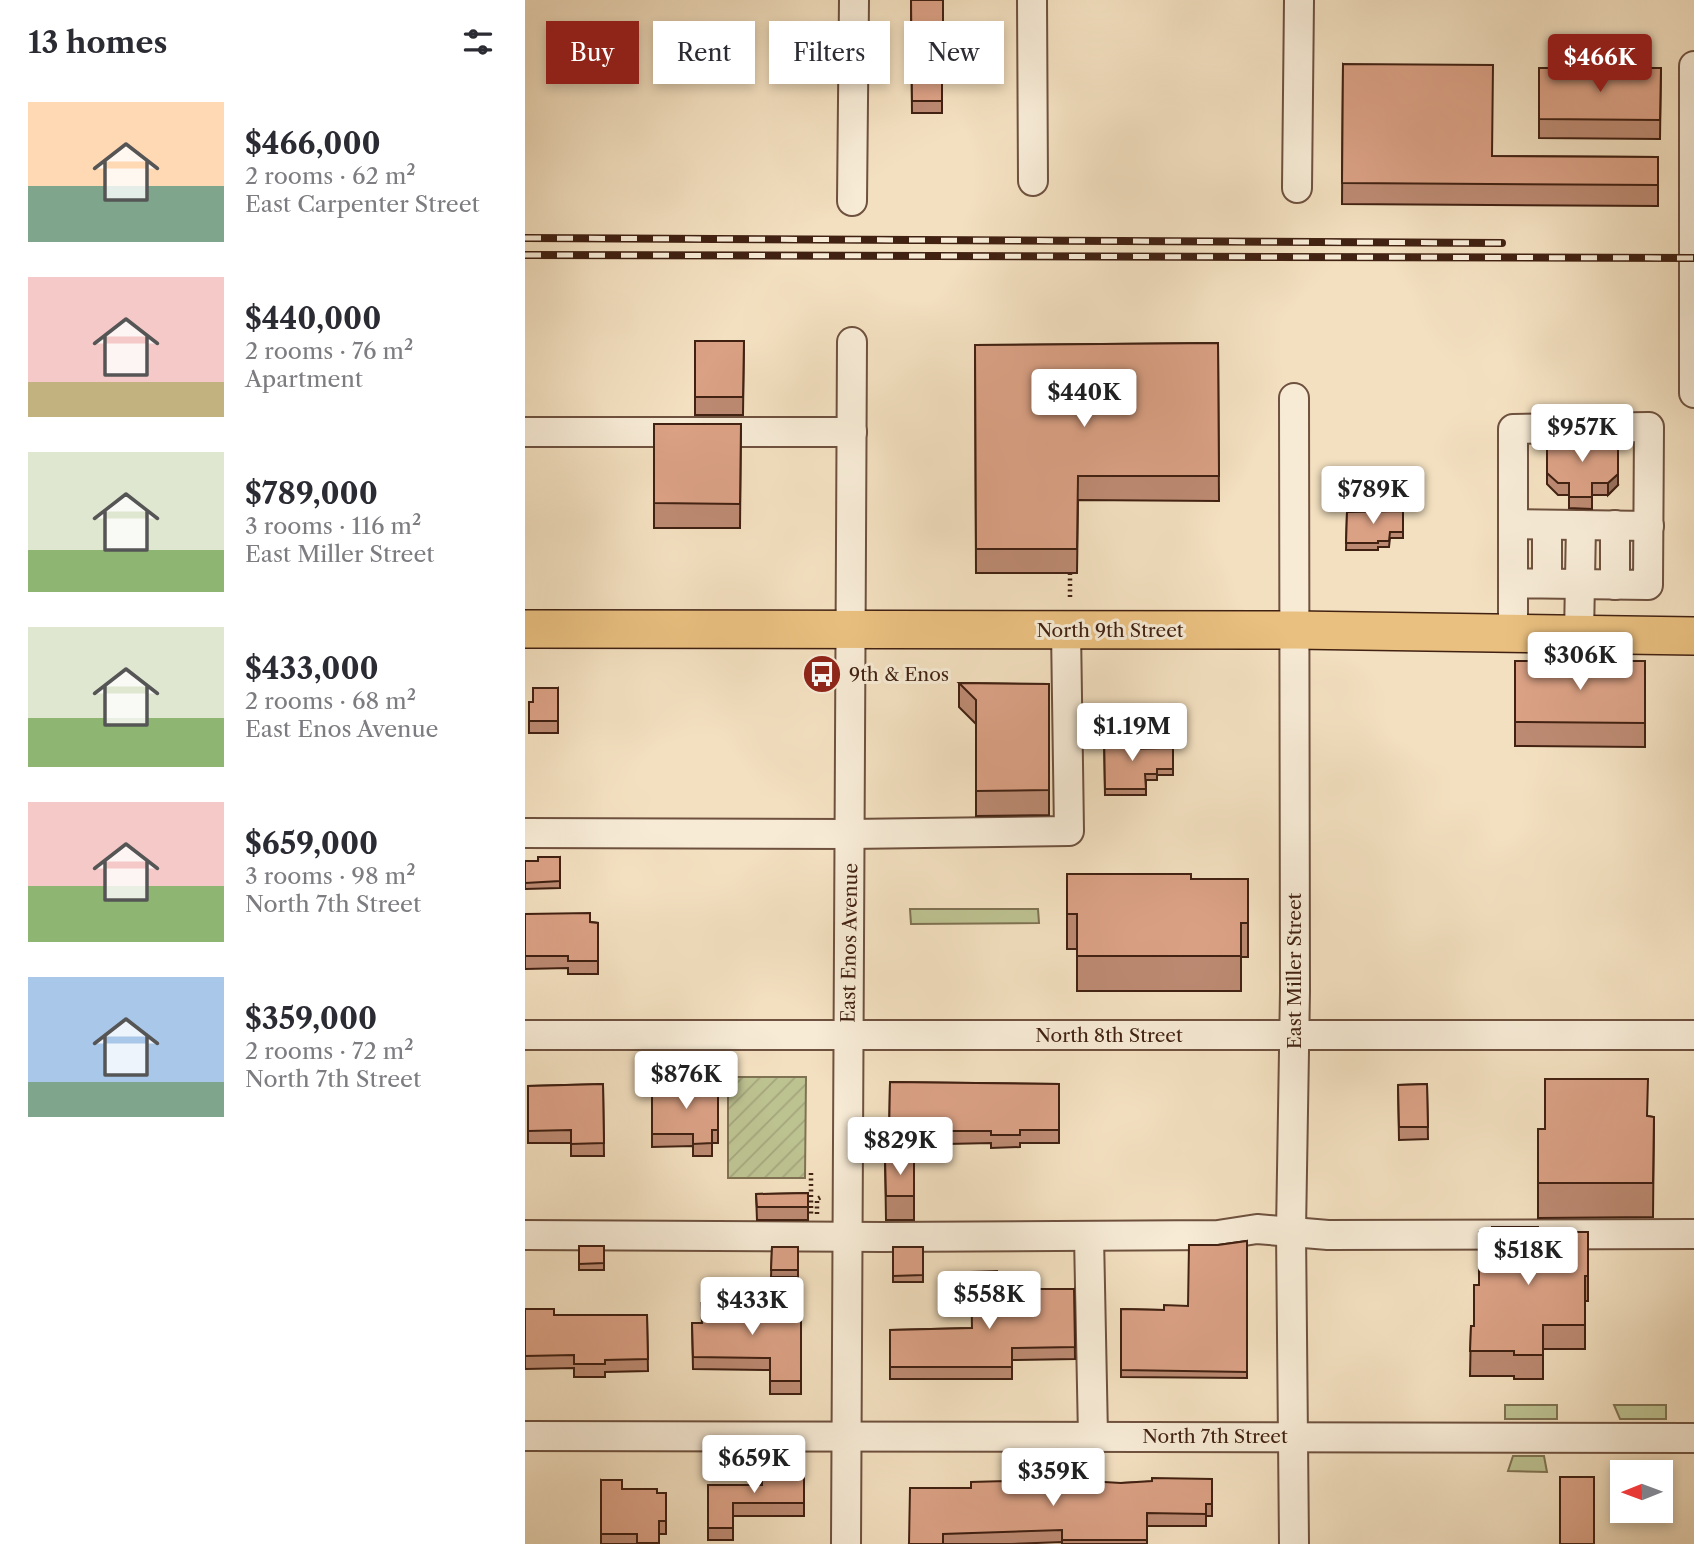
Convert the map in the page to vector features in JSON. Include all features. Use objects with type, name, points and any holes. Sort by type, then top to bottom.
[{"type":"main road","name":"North 9th Street","points":[[525,629],[851,630],[1068,614],[1296,630],[1694,636]]},
{"type":"street","points":[[852,201],[854,0]]},
{"type":"street","points":[[1032,0],[1033,181]]},
{"type":"street","points":[[1297,188],[1299,0]]},
{"type":"street","points":[[1694,66],[1694,393]]},
{"type":"street","name":"East Enos Avenue","points":[[846,1544],[852,342]]},
{"type":"street","name":"East Miller Street","points":[[1294,398],[1296,630],[1291,1231],[1294,1544]]},
{"type":"street","points":[[1513,583],[1649,585],[1649,428],[1513,429],[1513,524],[1513,583],[1513,633]]},
{"type":"street","points":[[525,432],[852,432]]},
{"type":"street","points":[[1513,524],[1649,526]]},
{"type":"street","points":[[1547,525],[1547,583]]},
{"type":"street","points":[[1579,635],[1581,525]]},
{"type":"street","points":[[1615,525],[1615,585]]},
{"type":"street","points":[[525,833],[850,834],[1069,831],[1068,614]]},
{"type":"street","name":"North 8th Street","points":[[525,1035],[1694,1035]]},
{"type":"street","points":[[525,1235],[1218,1236],[1257,1229],[1328,1235],[1694,1234]]},
{"type":"street","points":[[1089,1236],[1093,1436]]},
{"type":"street","name":"North 7th Street","points":[[525,1436],[1694,1438]]},
{"type":"path","points":[[1068,614],[1070,573]]},
{"type":"path","points":[[811,1173],[814,1208],[817,1199],[821,1197]]},
{"type":"green space","points":[[910,909],[1038,909],[1039,923],[911,924]]},
{"type":"green space","points":[[728,1077],[806,1077],[805,1178],[728,1178]]},
{"type":"green space","points":[[1505,1405],[1557,1405],[1557,1419],[1505,1419]]},
{"type":"green space","points":[[1614,1405],[1666,1405],[1666,1419],[1620,1419]]},
{"type":"green space","points":[[1513,1456],[1544,1456],[1547,1472],[1508,1471]]},
{"type":"building","points":[[911,0],[943,0],[943,21],[911,21]]},
{"type":"building","points":[[1343,64],[1493,65],[1492,156],[1658,157],[1658,185],[1342,183]]},
{"type":"building","points":[[1539,68],[1661,68],[1660,120],[1539,119]]},
{"type":"building","points":[[912,84],[942,84],[942,101],[912,101]]},
{"type":"building","points":[[695,341],[744,341],[743,397],[695,397]]},
{"type":"building","points":[[1218,343],[1219,476],[1078,476],[1077,549],[976,549],[975,345]]},
{"type":"building","points":[[654,424],[741,424],[740,504],[654,503]]},
{"type":"building","points":[[1547,440],[1618,440],[1618,474],[1608,483],[1592,483],[1592,497],[1569,497],[1569,483],[1558,483],[1547,473]]},
{"type":"building","points":[[1403,511],[1403,532],[1390,532],[1389,541],[1346,543],[1347,512]]},
{"type":"building","points":[[1515,661],[1645,661],[1645,723],[1515,722]]},
{"type":"building","points":[[959,683],[1049,684],[1049,790],[976,791],[976,700]]},
{"type":"building","points":[[533,688],[558,688],[558,721],[529,721],[529,702],[533,702]]},
{"type":"building","points":[[1104,734],[1128,734],[1128,749],[1173,748],[1173,769],[1157,769],[1157,774],[1145,774],[1146,789],[1105,789]]},
{"type":"building","points":[[538,857],[560,857],[560,881],[525,883],[525,861],[538,861]]},
{"type":"building","points":[[1067,874],[1191,874],[1191,879],[1248,879],[1248,923],[1241,923],[1241,956],[1077,956],[1077,914],[1067,914]]},
{"type":"building","points":[[590,913],[590,922],[598,923],[598,961],[568,961],[568,956],[525,956],[525,914]]},
{"type":"building","points":[[1545,1079],[1648,1079],[1647,1116],[1654,1117],[1653,1183],[1538,1183],[1538,1129],[1545,1129]]},
{"type":"building","points":[[890,1082],[1059,1084],[1059,1130],[1020,1130],[1020,1135],[991,1135],[991,1131],[946,1131],[947,1148],[926,1148],[926,1135],[889,1135]]},
{"type":"building","points":[[603,1084],[604,1143],[571,1144],[571,1130],[528,1131],[528,1086]]},
{"type":"building","points":[[1427,1084],[1428,1127],[1399,1127],[1398,1085]]},
{"type":"building","points":[[652,1085],[718,1085],[718,1130],[712,1130],[712,1143],[693,1144],[693,1134],[652,1134]]},
{"type":"building","points":[[885,1158],[914,1158],[914,1196],[886,1196]]},
{"type":"building","points":[[808,1193],[808,1207],[757,1207],[756,1194]]},
{"type":"building","points":[[1492,1227],[1538,1227],[1538,1232],[1588,1232],[1585,1325],[1543,1325],[1543,1355],[1514,1355],[1514,1351],[1470,1351],[1471,1326],[1474,1326],[1474,1285],[1479,1285],[1479,1232],[1492,1232]]},
{"type":"building","points":[[1247,1241],[1247,1372],[1121,1370],[1121,1309],[1164,1310],[1164,1305],[1188,1306],[1189,1245]]},
{"type":"building","points":[[579,1246],[604,1246],[604,1263],[579,1264]]},
{"type":"building","points":[[772,1247],[798,1247],[798,1270],[771,1270]]},
{"type":"building","points":[[893,1247],[923,1247],[923,1275],[893,1276]]},
{"type":"building","points":[[997,1271],[997,1316],[1034,1316],[1034,1289],[1074,1289],[1075,1347],[1012,1348],[1012,1367],[890,1367],[890,1330],[972,1328],[971,1272]]},
{"type":"building","points":[[720,1302],[720,1310],[801,1306],[801,1381],[770,1381],[770,1358],[693,1357],[692,1323],[702,1323],[701,1303]]},
{"type":"building","points":[[525,1309],[554,1309],[554,1315],[647,1315],[648,1359],[574,1364],[574,1355],[525,1356]]},
{"type":"building","points":[[762,1470],[804,1470],[804,1503],[733,1503],[733,1528],[708,1528],[708,1485],[762,1485]]},
{"type":"building","points":[[1560,1477],[1594,1477],[1594,1544],[1560,1544]]},
{"type":"building","points":[[1152,1478],[1212,1479],[1212,1504],[1206,1504],[1206,1514],[1147,1513],[1147,1540],[1062,1540],[1062,1530],[943,1534],[943,1544],[909,1544],[910,1488],[971,1488],[971,1482],[1054,1483],[1054,1479],[1121,1483],[1152,1481]]},
{"type":"building","points":[[601,1480],[622,1480],[622,1489],[657,1489],[657,1493],[666,1493],[666,1521],[659,1521],[659,1543],[637,1543],[637,1534],[601,1534]]},
{"type":"railway","points":[[525,238],[1502,243]]},
{"type":"railway","points":[[525,255],[1694,258]]},
{"type":"place","name":"9th & Enos","points":[[822,674]]}]
